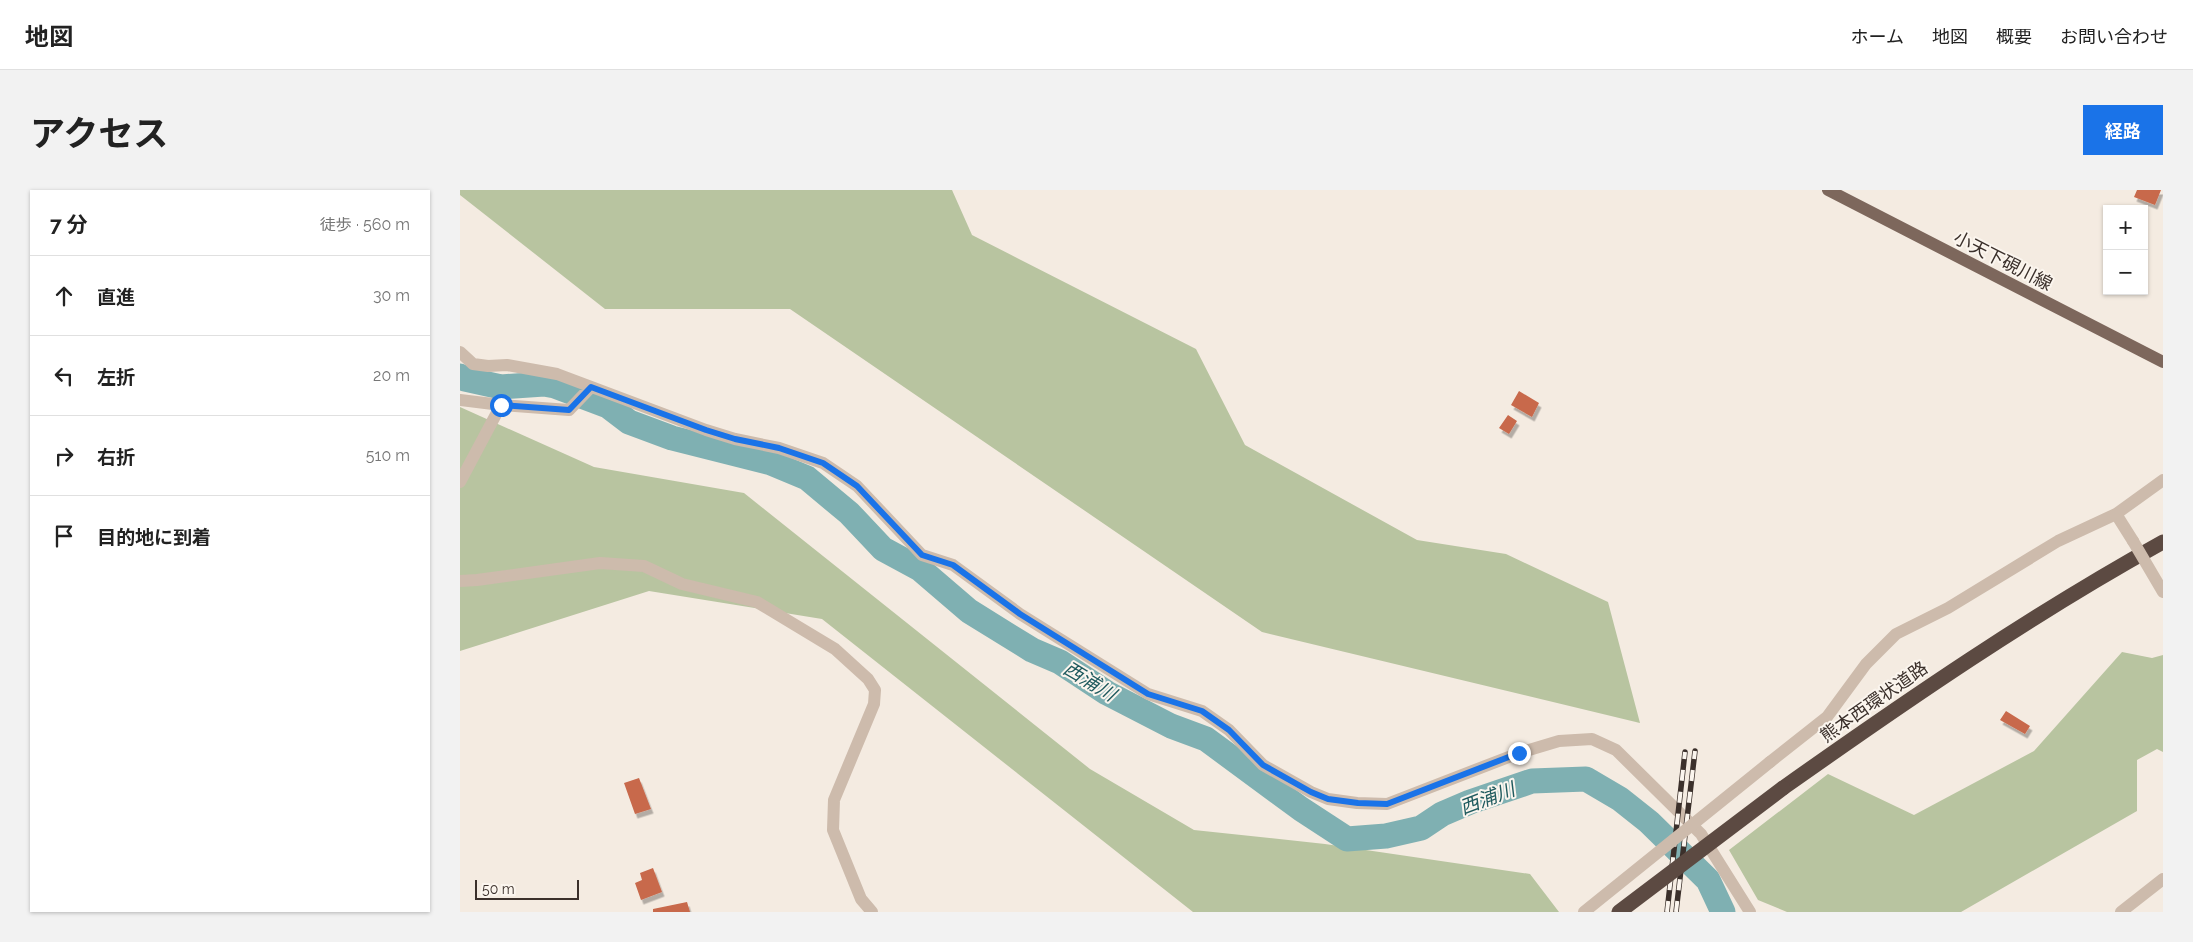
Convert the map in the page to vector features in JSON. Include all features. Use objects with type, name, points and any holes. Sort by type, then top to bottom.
[{"type":"highway","name":"熊本西環状道路","points":[[1619,912],[1783,788],[1903,703],[2099,577],[2163,542]]},
{"type":"main road","name":"小天下硯川線","points":[[1828,190],[2163,362]]},
{"type":"street","points":[[460,352],[473,364],[488,366],[508,365],[557,374],[706,430],[735,439],[779,448],[823,463],[857,486],[922,555],[953,565],[1020,614],[1148,694],[1202,711],[1229,730],[1263,765],[1311,792],[1328,799],[1387,804],[1519,753],[1559,742],[1592,739],[1616,750],[1701,834],[1750,912]]},
{"type":"street","points":[[460,400],[569,410],[591,387]]},
{"type":"street","points":[[460,482],[501,405]]},
{"type":"street","points":[[1584,912],[1827,717],[1866,664],[1896,634],[1948,608],[2058,541],[2116,514],[2163,480]]},
{"type":"street","points":[[2116,514],[2163,592]]},
{"type":"street","points":[[460,581],[600,563],[644,566],[682,584],[757,602],[835,649],[868,679],[875,690],[874,704],[834,800],[833,830],[861,899],[872,912]]},
{"type":"street","points":[[2121,912],[2163,879]]},
{"type":"green space","points":[[460,190],[952,190],[972,235],[1196,349],[1245,445],[1417,540],[1506,554],[1608,602],[1640,723],[1262,632],[790,309],[605,309],[460,195]]},
{"type":"green space","points":[[460,407],[594,467],[744,493],[1090,769],[1194,830],[1325,844],[1530,874],[1559,912],[1193,912],[822,619],[649,591],[460,651]]},
{"type":"green space","points":[[2122,652],[2152,658],[2163,655],[2163,752],[2157,749],[2137,760],[2137,811],[1961,912],[1787,912],[1758,900],[1729,850],[1828,774],[1914,815],[2034,751]]},
{"type":"building","points":[[2137,190],[2161,190],[2155,205],[2134,197]]},
{"type":"building","points":[[1519,391],[1539,403],[1532,417],[1511,405]]},
{"type":"building","points":[[1508,415],[1517,421],[1509,434],[1499,428]]},
{"type":"building","points":[[2006,711],[2030,726],[2025,734],[2000,720]]},
{"type":"building","points":[[639,778],[651,809],[635,814],[624,783]]},
{"type":"building","points":[[653,868],[662,892],[641,900],[635,883],[642,880],[640,873]]},
{"type":"building","points":[[687,902],[690,912],[653,912],[653,909]]},
{"type":"waterway","name":"西浦川","points":[[460,376],[465,379],[501,387],[544,384],[555,386],[608,406],[629,422],[672,438],[771,463],[807,478],[849,513],[883,549],[920,569],[969,611],[1032,650],[1060,662],[1107,693],[1171,726],[1206,739],[1301,809],[1347,839],[1386,836],[1421,828],[1442,814],[1470,802],[1532,781],[1586,779],[1620,799],[1649,822],[1708,880],[1723,912]]},
{"type":"railway","points":[[1676,912],[1695,751]]},
{"type":"railway","points":[[1667,912],[1685,752]]},
{"type":"route","points":[[501,405],[569,410],[591,387],[706,430],[735,439],[779,448],[823,463],[857,486],[922,555],[953,565],[1020,614],[1148,694],[1202,711],[1229,730],[1263,765],[1294,784],[1328,799],[1387,804],[1519,753]]}]
